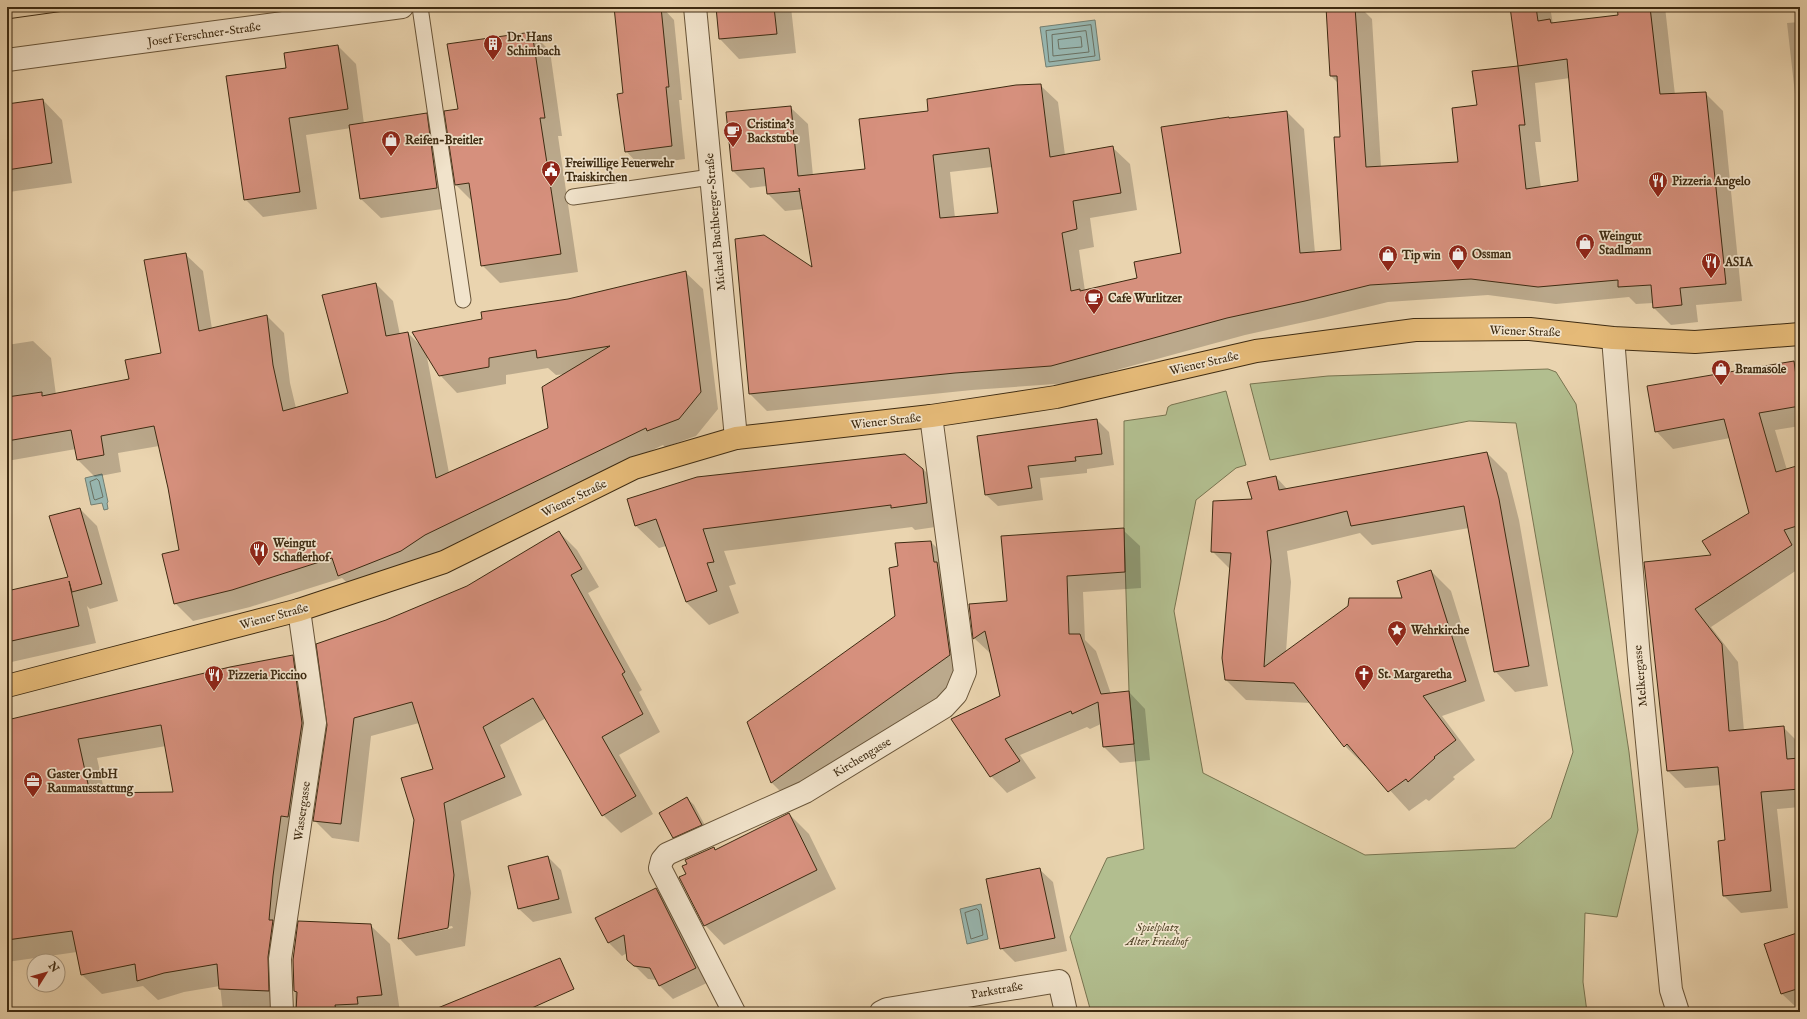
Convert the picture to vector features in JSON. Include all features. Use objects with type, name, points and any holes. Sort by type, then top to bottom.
[{"type":"main road","name":"Wiener Straße","points":[[7,686],[299,610],[444,562],[634,468],[736,438],[931,416],[1056,398],[1256,351],[1415,330],[1530,329],[1613,338],[1695,342],[1800,334]]},
{"type":"street","name":"Josef Ferschner-Straße","points":[[7,60],[402,7]]},
{"type":"street","name":"Michael Buchberger-Straße","points":[[695,7],[736,438]]},
{"type":"street","name":"Melkergasse","points":[[1613,338],[1639,659],[1671,990],[1678,1012]]},
{"type":"street","name":"Kirchengasse","points":[[734,1012],[660,868],[662,860],[667,854],[806,792],[944,708],[956,694],[965,672],[931,416]]},
{"type":"street","name":"Wassergasse","points":[[282,1012],[280,959],[315,723],[299,610]]},
{"type":"street","name":"Parkstraße","points":[[881,1012],[895,1008],[1059,981],[1066,1012]]},
{"type":"lane","points":[[420,7],[463,300]]},
{"type":"lane","points":[[574,197],[711,177]]},
{"type":"green space","name":"Spielplatz Alter Friedhof","points":[[1548,369],[1556,372],[1576,404],[1629,752],[1638,830],[1617,917],[1585,913],[1583,982],[1587,1012],[1091,1012],[1070,937],[1107,858],[1144,849],[1129,691],[1124,528],[1124,421],[1166,415],[1168,407],[1171,405],[1226,391],[1246,465],[1236,468],[1196,500],[1174,611],[1203,773],[1365,855],[1515,848],[1551,818],[1573,752],[1516,423],[1469,421],[1270,460],[1250,384],[1328,376]]},
{"type":"water","points":[[1095,20],[1100,60],[1046,67],[1040,27]]},
{"type":"water","points":[[102,474],[108,502],[108,509],[104,510],[102,503],[91,505],[85,478]]},
{"type":"water","points":[[981,904],[988,939],[967,944],[960,909]]},
{"type":"building","points":[[614,7],[661,7],[669,87],[666,87],[672,146],[625,152],[617,94],[623,93]]},
{"type":"building","points":[[716,7],[774,7],[777,34],[719,39]]},
{"type":"building","points":[[1326,7],[1355,7],[1366,167],[1458,162],[1452,108],[1477,105],[1472,71],[1518,66],[1510,7],[1536,7],[1538,21],[1550,19],[1551,23],[1618,15],[1617,7],[1650,7],[1660,94],[1706,92],[1726,284],[1680,288],[1682,305],[1653,308],[1651,285],[1618,287],[1618,280],[1538,287],[1471,279],[1370,285],[1227,318],[1051,366],[955,373],[749,394],[735,239],[764,235],[812,267],[800,191],[767,194],[764,168],[732,171],[726,112],[791,106],[798,176],[865,169],[859,119],[928,111],[927,99],[1016,85],[1041,84],[1050,157],[1113,146],[1121,193],[1073,201],[1077,229],[1062,233],[1071,291],[1080,289],[1080,291],[1137,278],[1134,262],[1181,253],[1161,127],[1229,117],[1287,111],[1300,253],[1341,250],[1334,137],[1340,137],[1337,76],[1330,76]],"holes":[[[1567,59],[1578,181],[1526,189],[1519,125],[1525,125],[1518,66]],[[989,148],[998,213],[940,218],[933,155]]]},
{"type":"building","points":[[532,32],[545,118],[540,118],[561,254],[481,266],[469,183],[455,185],[444,111],[458,109],[447,44]]},
{"type":"building","points":[[338,45],[348,109],[289,118],[300,192],[244,200],[226,76],[286,68],[284,53]]},
{"type":"building","points":[[43,99],[52,163],[7,170],[7,104]]},
{"type":"building","name":"Reifen-Breitler","points":[[427,113],[437,188],[360,199],[349,125]]},
{"type":"building","points":[[186,253],[199,331],[267,315],[273,365],[283,411],[348,393],[322,295],[376,283],[386,336],[408,332],[436,478],[548,428],[542,387],[610,346],[537,358],[536,350],[489,358],[489,367],[439,376],[412,332],[482,319],[481,312],[568,299],[686,271],[701,392],[679,419],[647,431],[646,428],[425,535],[401,551],[338,576],[332,558],[232,590],[174,604],[162,554],[179,550],[168,488],[154,426],[101,436],[104,455],[77,460],[71,430],[7,441],[7,397],[42,392],[42,396],[129,379],[125,360],[161,353],[144,260]]},
{"type":"building","points":[[1794,361],[1800,406],[1759,413],[1776,472],[1800,465],[1800,525],[1784,530],[1792,545],[1695,609],[1722,644],[1729,731],[1784,726],[1787,759],[1800,758],[1800,789],[1761,792],[1771,891],[1723,896],[1718,841],[1725,840],[1718,767],[1667,771],[1644,562],[1711,555],[1702,541],[1749,513],[1724,419],[1655,432],[1647,386]]},
{"type":"building","points":[[1097,419],[1102,454],[1075,457],[1076,461],[1028,466],[1032,488],[985,495],[977,436]]},
{"type":"building","points":[[1487,452],[1499,499],[1529,666],[1494,672],[1464,506],[1351,526],[1347,511],[1267,531],[1271,561],[1264,667],[1348,606],[1349,598],[1402,598],[1397,581],[1431,570],[1466,681],[1423,696],[1456,740],[1434,757],[1435,758],[1408,782],[1406,779],[1388,792],[1347,744],[1344,747],[1294,683],[1225,680],[1222,658],[1231,553],[1211,552],[1213,501],[1252,499],[1247,482],[1276,476],[1279,490]]},
{"type":"building","points":[[905,454],[923,469],[927,503],[891,508],[891,505],[703,529],[714,562],[707,563],[717,591],[686,602],[656,519],[635,526],[627,499],[697,477]]},
{"type":"building","points":[[80,508],[102,584],[72,592],[69,581],[79,626],[7,642],[7,591],[68,577],[49,516]]},
{"type":"building","points":[[1124,528],[1125,572],[1067,576],[1069,634],[1080,634],[1101,694],[1129,691],[1134,744],[1103,747],[1098,702],[1072,714],[1071,711],[1005,739],[1020,761],[990,777],[951,719],[1000,696],[985,631],[973,639],[969,604],[1007,601],[1001,536]]},
{"type":"building","points":[[559,531],[582,569],[571,575],[625,672],[622,674],[643,714],[602,737],[636,796],[602,816],[533,698],[483,727],[505,777],[444,803],[454,875],[448,928],[398,939],[414,820],[401,778],[433,769],[412,702],[354,718],[341,824],[313,821],[327,725],[316,644],[386,620],[467,586]]},
{"type":"building","points":[[931,541],[934,562],[937,562],[950,655],[771,783],[747,722],[895,616],[889,568],[898,566],[895,543]]},
{"type":"building","points":[[293,655],[302,723],[288,817],[281,816],[273,876],[269,920],[273,920],[268,957],[269,991],[219,989],[217,964],[164,973],[137,981],[135,964],[81,975],[72,931],[7,940],[7,720],[230,667]],"holes":[[[161,725],[173,792],[90,793],[78,739]]]},
{"type":"building","points":[[687,797],[702,825],[673,838],[659,813]]},
{"type":"building","points":[[789,813],[817,870],[704,926],[679,877],[686,874],[682,866],[687,864],[685,860],[714,847],[715,850]]},
{"type":"building","points":[[548,856],[559,899],[518,909],[508,866]]},
{"type":"building","points":[[1040,868],[1055,938],[1000,949],[986,879]]},
{"type":"building","points":[[656,888],[696,968],[659,986],[650,968],[634,966],[627,960],[624,935],[608,943],[595,918]]},
{"type":"building","points":[[298,921],[371,924],[382,995],[357,997],[358,1004],[335,1005],[336,1012],[296,1012],[297,992],[294,991],[293,960]]},
{"type":"building","points":[[1800,932],[1800,988],[1781,994],[1764,944]]},
{"type":"building","points":[[560,958],[574,989],[523,1012],[428,1012]]},
{"type":"tram line","points":[[7,19],[93,7]]},
{"type":"place","name":"Dr. Hans Schimbach","points":[[493,61]]},
{"type":"place","name":"Cristina’s Backstube","points":[[733,148]]},
{"type":"place","name":"Reifen-Breitler","points":[[391,157]]},
{"type":"place","name":"Freiwillige Feuerwehr Traiskirchen","points":[[551,187]]},
{"type":"place","name":"Pizzeria Angelo","points":[[1658,198]]},
{"type":"place","name":"Weingut Stadlmann","points":[[1585,260]]},
{"type":"place","name":"Ossman","points":[[1458,271]]},
{"type":"place","name":"Tip win","points":[[1388,272]]},
{"type":"place","name":"ASIA","points":[[1711,279]]},
{"type":"place","name":"Cafe Wurlitzer","points":[[1094,315]]},
{"type":"place","name":"Bramasole","points":[[1721,386]]},
{"type":"place","name":"Weingut Schaflerhof","points":[[259,567]]},
{"type":"place","name":"Wehrkirche","points":[[1397,647]]},
{"type":"place","name":"St. Margaretha","points":[[1364,691]]},
{"type":"place","name":"Pizzeria Piccino","points":[[214,692]]},
{"type":"place","name":"Gaster GmbH Raumausstattung","points":[[33,798]]}]
